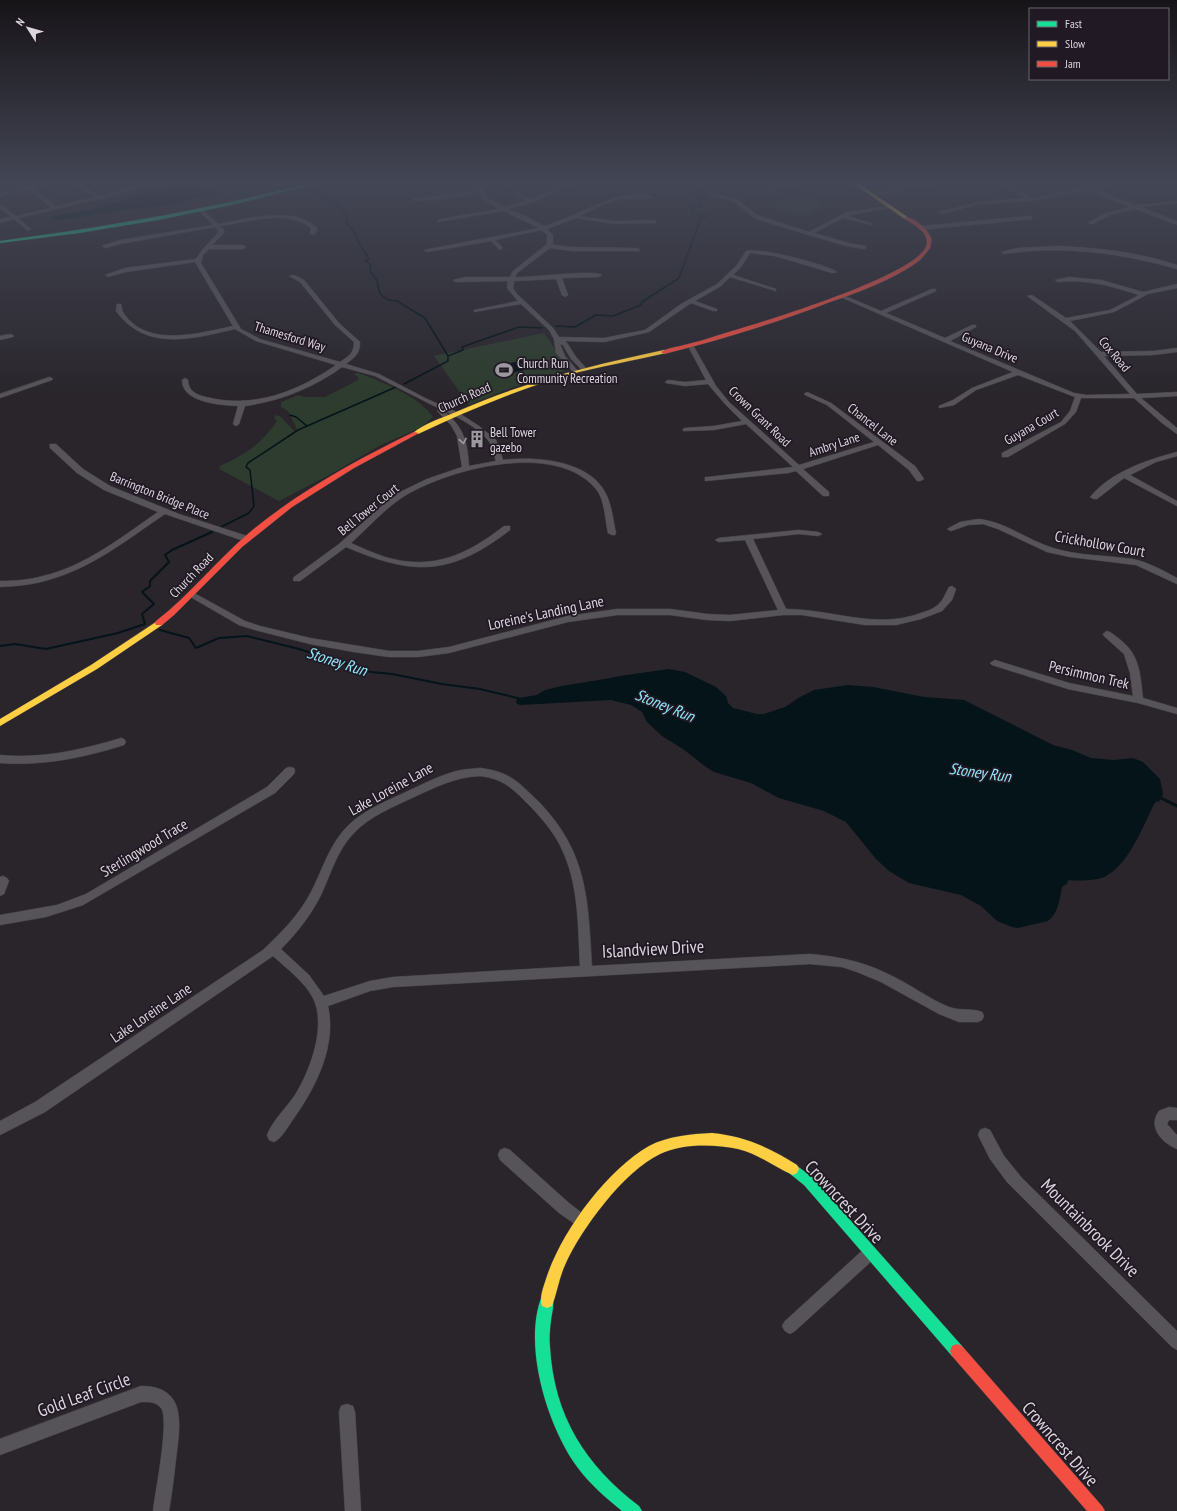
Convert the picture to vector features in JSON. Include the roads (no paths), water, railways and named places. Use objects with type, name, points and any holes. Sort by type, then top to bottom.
[{"type":"main road","name":"Church Road","points":[[0,723],[118,652],[155,626],[191,595],[218,565],[247,539],[280,513],[328,482],[384,449],[453,416],[523,387],[580,370],[691,346],[723,336],[841,296],[893,276],[921,258],[924,255]]},
{"type":"main road","name":"Crowncrest Drive","points":[[634,1511],[625,1505],[577,1455],[554,1408],[549,1390],[544,1359],[543,1338],[548,1295],[558,1261],[568,1243],[582,1222],[624,1172],[653,1150],[689,1139],[715,1138],[753,1146],[780,1159],[800,1174],[1097,1511]]},
{"type":"street","points":[[108,275],[139,268],[198,260],[202,255]]},
{"type":"street","points":[[538,255],[518,270],[511,279],[510,285],[512,291],[551,329],[557,339],[556,346],[565,361],[580,370]]},
{"type":"street","points":[[557,339],[604,340],[640,333],[656,326],[690,301],[713,289],[743,262],[747,255]]},
{"type":"street","points":[[778,255],[834,272]]},
{"type":"street","points":[[1118,255],[1143,258],[1177,267]]},
{"type":"street","name":"Thamesford Way","points":[[198,260],[200,268],[237,327],[241,332],[249,337],[383,378],[453,416]]},
{"type":"street","points":[[456,280],[472,278],[532,279],[574,274],[599,275]]},
{"type":"street","points":[[729,275],[774,290]]},
{"type":"street","points":[[185,380],[184,386],[186,390],[196,396],[220,402],[242,403],[271,400],[296,392],[341,364],[355,353],[358,346],[357,342],[337,324],[302,281],[292,276]]},
{"type":"street","points":[[558,276],[565,295]]},
{"type":"street","points":[[1058,280],[1073,278],[1096,281],[1143,294]]},
{"type":"street","points":[[1065,320],[1112,311],[1143,294],[1177,286]]},
{"type":"street","points":[[881,313],[934,290]]},
{"type":"street","name":"Guyana Drive","points":[[841,296],[1062,391],[1079,396],[1105,397],[1177,394]]},
{"type":"street","name":"Cox Road","points":[[1030,296],[1065,320],[1084,337],[1136,396],[1177,432]]},
{"type":"street","points":[[690,301],[715,310]]},
{"type":"street","points":[[476,311],[523,302]]},
{"type":"street","points":[[119,305],[119,311],[134,327],[146,333],[157,336],[190,336],[237,327]]},
{"type":"street","points":[[945,340],[974,326]]},
{"type":"street","points":[[0,338],[11,336]]},
{"type":"street","points":[[267,352],[277,346]]},
{"type":"street","name":"Crown Grant Road","points":[[691,346],[710,382],[727,404],[826,494]]},
{"type":"street","points":[[1100,354],[1153,353],[1177,350]]},
{"type":"street","points":[[941,407],[952,405],[974,389],[1002,380],[1018,372]]},
{"type":"street","points":[[0,396],[50,379]]},
{"type":"street","points":[[668,382],[685,384],[710,382]]},
{"type":"street","name":"Chancel Lane","points":[[807,394],[829,404],[912,468],[920,479]]},
{"type":"street","name":"Guyana Court","points":[[1005,455],[1062,423],[1073,412],[1079,396]]},
{"type":"street","points":[[236,424],[242,403]]},
{"type":"street","points":[[453,416],[477,427],[492,442],[500,463]]},
{"type":"street","points":[[453,416],[462,435],[466,468]]},
{"type":"street","points":[[685,430],[719,427],[747,422]]},
{"type":"street","name":"Ambry Lane","points":[[708,478],[780,473],[878,443]]},
{"type":"street","name":"Barrington Bridge Place","points":[[53,446],[71,464],[93,480],[128,498],[247,539]]},
{"type":"street","points":[[1094,497],[1122,474],[1147,463],[1177,454]]},
{"type":"street","name":"Bell Tower Court","points":[[296,579],[347,542],[380,511],[400,496],[430,480],[466,468],[500,463],[542,463],[563,466],[582,474],[596,484],[604,496],[612,533]]},
{"type":"street","points":[[1122,474],[1177,504]]},
{"type":"street","points":[[0,584],[32,582],[68,572],[88,562],[164,511]]},
{"type":"street","name":"Crickhollow Court","points":[[951,529],[970,521],[990,524],[1050,550],[1077,556],[1132,562],[1152,568],[1177,580]]},
{"type":"street","points":[[347,542],[346,544],[393,562],[433,564],[450,561],[470,554],[488,544],[507,528]]},
{"type":"street","points":[[719,540],[799,532],[818,534]]},
{"type":"street","points":[[748,537],[783,612]]},
{"type":"street","name":"Loreine's Landing Lane","points":[[191,595],[242,623],[258,628],[332,645],[402,654],[418,654],[448,650],[568,619],[617,612],[670,612],[707,618],[730,618],[783,612],[802,612],[879,623],[896,622],[918,617],[939,609],[948,600],[952,589]]},
{"type":"street","points":[[1107,634],[1129,653],[1136,683],[1138,700]]},
{"type":"street","name":"Persimmon Trek","points":[[995,663],[1068,686],[1138,700],[1177,711]]},
{"type":"street","points":[[0,759],[21,761],[75,755],[121,742]]},
{"type":"street","name":"Sterlingwood Trace","points":[[0,920],[48,912],[81,902],[271,790],[290,771]]},
{"type":"street","name":"Lake Loreine Lane","points":[[0,1128],[47,1102],[273,949],[297,923],[308,908],[316,894],[336,848],[352,829],[378,812],[444,778],[457,774],[475,772],[498,776],[516,786],[555,828],[566,846],[576,871],[580,891],[586,971]]},
{"type":"street","points":[[273,949],[300,972],[314,989],[321,1003],[324,1024],[320,1057],[309,1084],[274,1135]]},
{"type":"street","name":"Islandview Drive","points":[[321,1003],[370,986],[393,982],[796,959],[828,960],[859,967],[875,973],[943,1010],[959,1016],[978,1016]]},
{"type":"street","points":[[1177,1114],[1165,1114],[1160,1121],[1163,1132],[1167,1137],[1177,1142]]},
{"type":"street","name":"Mountainbrook Drive","points":[[986,1135],[991,1150],[1000,1164],[1017,1183],[1177,1342]]},
{"type":"street","points":[[505,1156],[582,1222]]},
{"type":"street","points":[[790,1326],[870,1253]]},
{"type":"street","name":"Gold Leaf Circle","points":[[0,1447],[141,1394],[152,1394],[162,1398],[167,1403],[172,1415],[172,1429],[160,1511]]},
{"type":"street","points":[[346,1412],[353,1511]]},
{"type":"water","points":[[524,360],[526,363],[520,364],[525,370],[506,374],[502,371],[510,369],[506,364]]},
{"type":"water","points":[[669,669],[685,672],[716,687],[726,696],[728,703],[733,708],[757,714],[764,714],[785,707],[814,690],[848,685],[873,687],[924,697],[964,700],[1053,745],[1072,750],[1091,758],[1114,760],[1133,758],[1143,762],[1160,779],[1163,794],[1159,802],[1157,801],[1154,804],[1128,854],[1114,871],[1106,876],[1092,880],[1068,880],[1067,884],[1062,887],[1056,910],[1048,921],[1018,928],[1012,927],[997,921],[981,906],[961,895],[909,883],[889,871],[876,859],[846,822],[824,811],[779,798],[751,783],[714,772],[683,749],[662,736],[647,722],[642,712],[631,705],[611,700],[520,705],[516,703],[517,699],[519,698],[537,695],[545,690],[562,686]]},
{"type":"waterway","points":[[366,255],[369,259],[365,261],[371,265],[370,271],[377,280],[380,294],[388,300],[397,301],[425,318],[448,356]]},
{"type":"waterway","points":[[556,326],[575,327],[596,315],[613,316],[641,305],[642,302],[679,278],[688,255]]},
{"type":"waterway","points":[[448,356],[463,350],[462,347],[519,327],[542,328]]},
{"type":"waterway","points":[[404,384],[448,361],[448,356]]},
{"type":"waterway","points":[[221,527],[249,513],[254,506],[250,470],[246,467],[248,463],[298,430],[396,387]]},
{"type":"waterway","points":[[290,415],[296,417],[307,426]]},
{"type":"waterway","name":"Stoney Run","points":[[0,646],[15,644],[46,649],[118,633],[145,624],[142,614],[154,604],[142,592],[150,586],[150,581],[169,562],[165,555],[172,550],[212,532]]},
{"type":"waterway","name":"Stoney Run","points":[[160,630],[189,638],[196,648],[219,638],[247,636],[299,649],[371,672],[392,674],[442,684],[480,689],[521,699]]},
{"type":"waterway","name":"Stoney Run","points":[[1159,797],[1177,806]]},
{"type":"place","name":"Church Run Community Recreation","points":[[504,370]]},
{"type":"place","name":"Bell Tower gazebo","points":[[477,439]]}]
